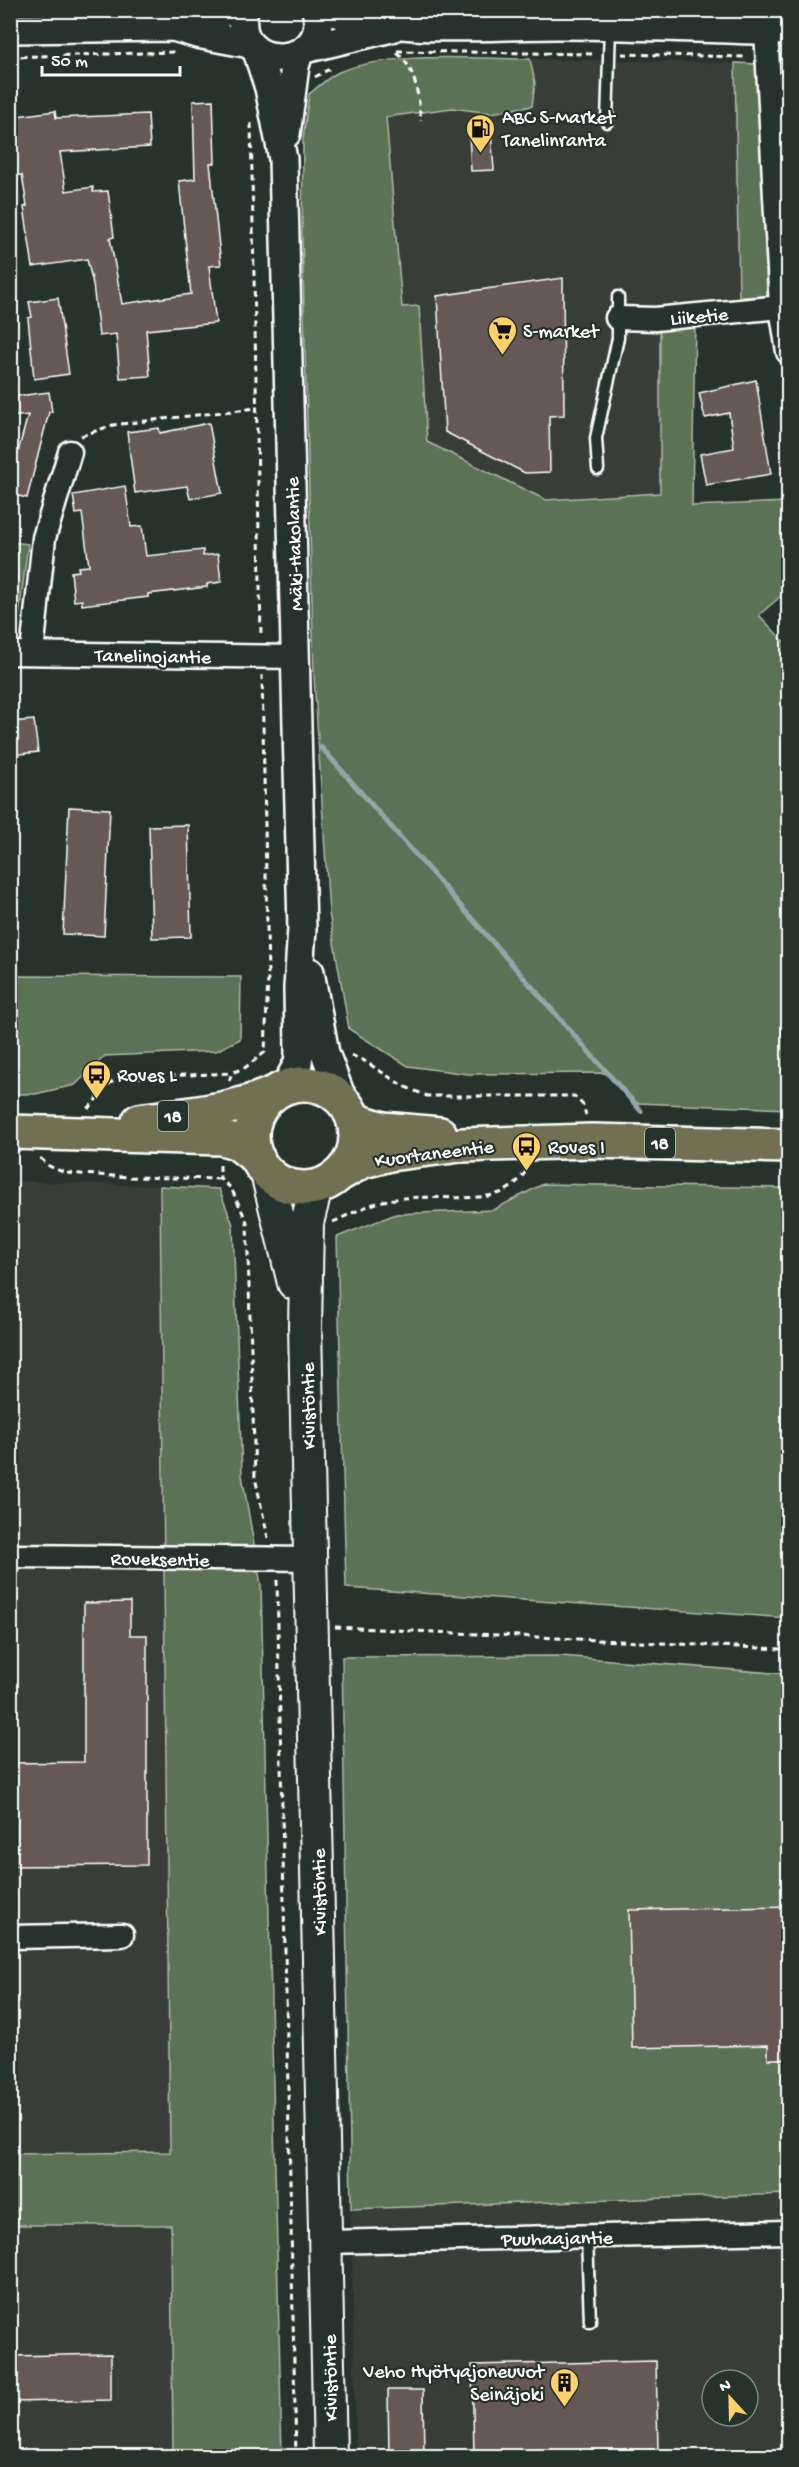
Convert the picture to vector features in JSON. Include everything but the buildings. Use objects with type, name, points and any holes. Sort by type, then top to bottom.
[{"type":"highway","name":"18","points":[[69,1132],[247,1105],[304,1084],[322,1087],[349,1111]]},
{"type":"highway","points":[[262,1166],[253,1145],[252,1131],[260,1110],[280,1091]]},
{"type":"highway","points":[[328,1180],[349,1162],[355,1149],[357,1134],[349,1111]]},
{"type":"highway","name":"Kuortaneentie","points":[[349,1111],[383,1129],[542,1142]]},
{"type":"highway","name":"18","points":[[13,1132],[222,1138],[236,1142],[278,1181],[290,1186],[328,1180]]},
{"type":"highway","name":"Kuortaneentie","points":[[328,1180],[363,1161],[390,1154],[461,1145],[592,1142],[789,1146]]},
{"type":"main road","name":"Kivistöntie","points":[[262,1166],[305,1327]]},
{"type":"main road","name":"Kivistöntie","points":[[328,1180],[307,1223],[305,1327],[330,2457]]},
{"type":"street","points":[[174,40],[197,18],[235,10]]},
{"type":"street","name":"Mäki-Hakolantie","points":[[244,10],[242,20],[244,33],[254,48],[269,88],[283,159]]},
{"type":"street","name":"Mäki-Hakolantie","points":[[280,1091],[298,1063],[298,988],[302,929],[283,159],[295,66],[302,51],[313,40],[317,28],[316,10]]},
{"type":"street","points":[[327,10],[397,39]]},
{"type":"street","points":[[10,29],[174,40],[197,34],[254,48],[278,59],[302,51],[397,39],[599,20],[774,40],[781,307],[788,348]]},
{"type":"street","name":"Liiketie","points":[[617,307],[655,319],[781,307]]},
{"type":"street","points":[[22,653],[44,538],[70,452]]},
{"type":"street","name":"Tanelinojantie","points":[[22,653],[296,657]]},
{"type":"street","name":"Mäki-Hakolantie","points":[[302,929],[325,1053],[349,1111]]},
{"type":"street","name":"Roveksentie","points":[[10,1556],[310,1559]]},
{"type":"street","points":[[10,1936],[122,1935]]},
{"type":"street","name":"Puuhaajantie","points":[[326,2242],[789,2232]]},
{"type":"lane","points":[[599,20],[609,54],[607,122]]},
{"type":"lane","points":[[597,469],[596,438],[618,338],[617,307]]},
{"type":"lane","points":[[587,2237],[590,2322]]},
{"type":"path","points":[[421,121],[413,74],[397,39],[609,54],[774,40]]},
{"type":"path","points":[[10,57],[174,40]]},
{"type":"path","points":[[70,452],[82,435],[113,425],[256,408]]},
{"type":"path","points":[[325,1053],[345,1053],[363,1059],[403,1086],[427,1096],[574,1096],[583,1105],[592,1142]]},
{"type":"path","points":[[69,1132],[110,1083],[122,1078],[232,1073]]},
{"type":"path","points":[[13,1132],[49,1166],[65,1173],[220,1179]]},
{"type":"path","points":[[307,1223],[329,1223],[386,1200],[413,1196],[480,1196],[501,1193],[519,1180],[542,1142]]},
{"type":"path","points":[[312,1626],[780,1649],[789,1657]]},
{"type":"shaded area","points":[[530,59],[735,63],[739,297],[661,304],[661,493],[546,500],[427,442],[419,306],[402,307],[386,117],[452,108],[491,113],[535,83]]},
{"type":"shaded area","points":[[11,1181],[160,1186],[173,2456],[11,2456]]},
{"type":"shaded area","points":[[788,2194],[788,2456],[356,2456],[351,2209]]},
{"type":"green space","points":[[433,58],[530,59],[535,83],[532,106],[491,113],[452,108],[386,117],[402,307],[419,306],[427,442],[546,500],[660,493],[660,327],[695,323],[692,506],[788,502],[788,590],[759,615],[788,646],[788,1109],[637,1103],[608,1073],[468,1074],[408,1066],[349,1029],[329,913],[314,676],[302,237],[303,139],[309,94],[339,72],[383,61]]},
{"type":"green space","points":[[735,63],[758,64],[767,296],[739,297]]},
{"type":"green space","points":[[11,542],[28,544],[19,616],[11,625]]},
{"type":"green space","points":[[11,976],[241,977],[240,1039],[216,1051],[105,1056],[75,1085],[35,1094],[11,1094]]},
{"type":"green space","points":[[543,1184],[788,1188],[788,1618],[346,1588],[337,1237],[396,1214],[493,1210]]},
{"type":"green space","points":[[160,1186],[219,1189],[233,1225],[242,1475],[261,1585],[282,2456],[173,2456],[171,2225],[11,2225],[10,2154],[170,2152]]},
{"type":"green space","points":[[561,1656],[785,1674],[788,1697],[788,2194],[351,2209],[342,1657]]},
{"type":"waterway","points":[[321,747],[641,1111]]},
{"type":"place","name":"ABC S-Market Tanelinranta","points":[[481,154]]},
{"type":"place","name":"S-market","points":[[502,356]]},
{"type":"place","name":"Roves L","points":[[96,1100]]},
{"type":"place","name":"Roves I","points":[[527,1172]]},
{"type":"place","name":"Veho Hyötyajoneuvot Seinäjoki","points":[[565,2408]]}]
